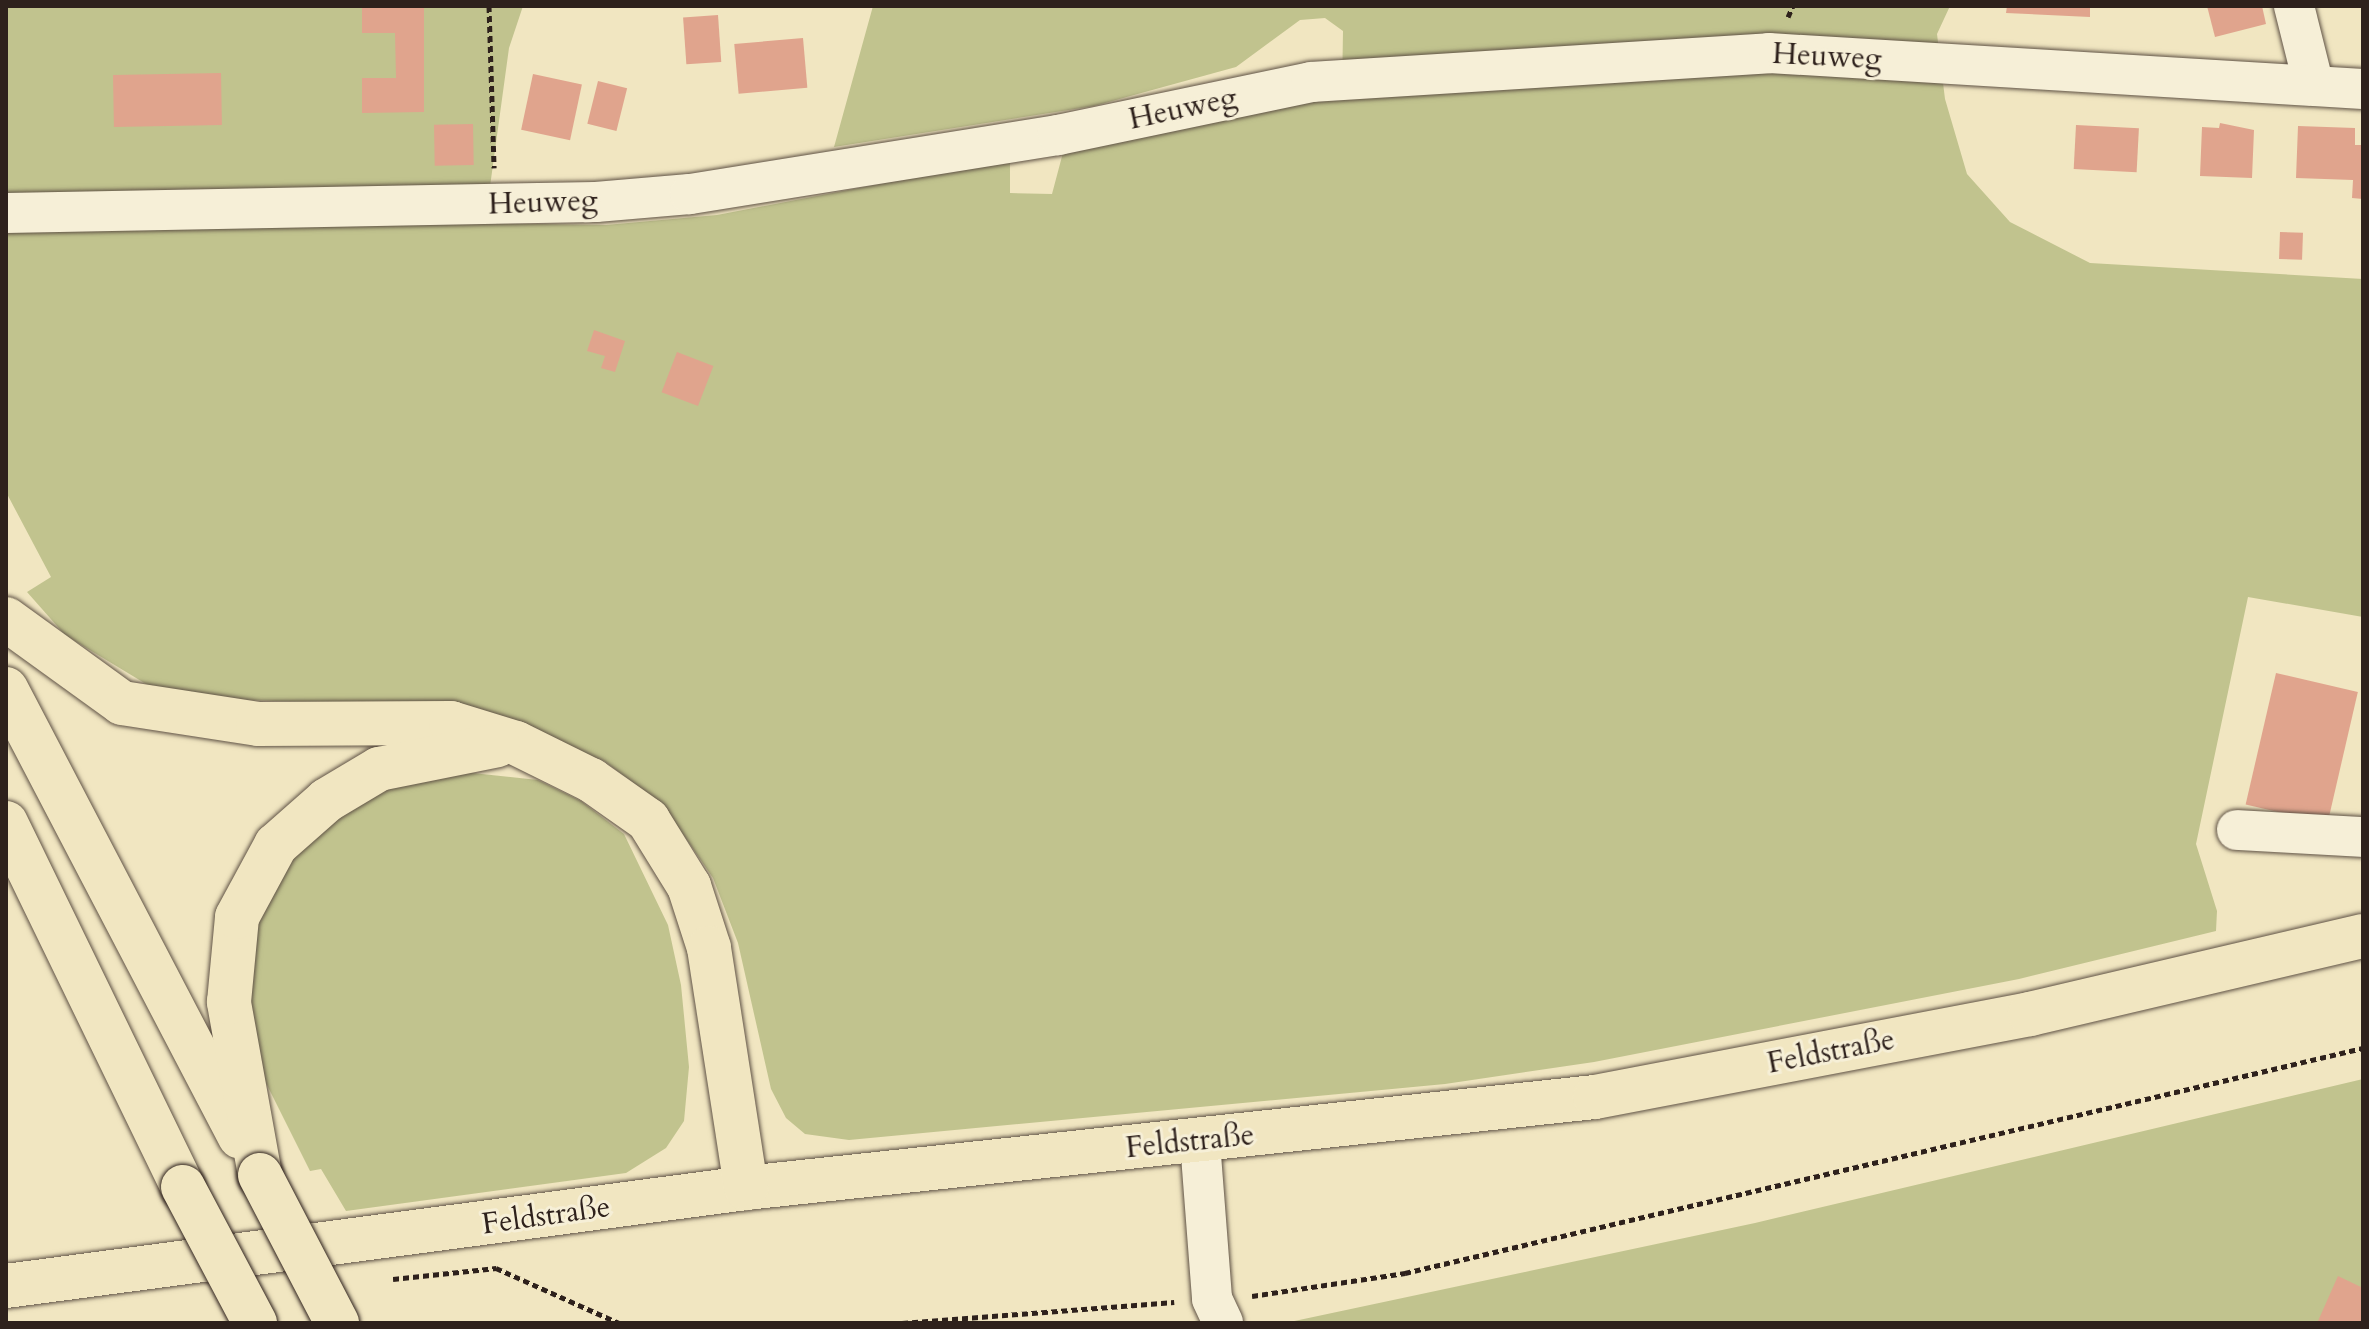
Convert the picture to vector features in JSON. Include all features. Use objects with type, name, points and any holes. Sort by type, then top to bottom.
[{"type":"main road","points":[[6,619],[122,703],[258,724],[451,723],[516,743],[591,780],[648,820],[689,886],[709,948],[746,1188]]},
{"type":"main road","points":[[6,689],[337,1323]]},
{"type":"main road","points":[[260,1175],[229,1002],[237,917],[276,845],[327,800],[379,769],[516,743]]},
{"type":"main road","points":[[6,823],[183,1187],[255,1323]]},
{"type":"main road","name":"Feldstraße","points":[[6,1286],[746,1188],[1200,1142],[1595,1097],[2030,1014],[2363,936]]},
{"type":"street","points":[[2294,6],[2314,86]]},
{"type":"street","name":"Heuweg","points":[[6,213],[495,205],[690,194],[815,177],[1311,82],[1769,53],[2363,89]]},
{"type":"street","points":[[2237,830],[2363,837]]},
{"type":"street","points":[[1200,1142],[1217,1311]]},
{"type":"path","points":[[489,6],[495,205]]},
{"type":"path","points":[[902,1323],[1217,1311],[1405,1273],[2363,1048]]},
{"type":"green space","points":[[6,6],[523,6],[509,48],[485,223],[606,225],[717,215],[1010,159],[1010,193],[1052,194],[1065,145],[1342,90],[1343,31],[1325,18],[1300,20],[1236,67],[1094,106],[834,147],[873,6],[1950,6],[1937,34],[1945,99],[1967,174],[2010,222],[2090,263],[2363,279],[2363,617],[2248,597],[2196,844],[2217,911],[2216,931],[2019,979],[1594,1062],[1445,1084],[849,1140],[805,1134],[786,1118],[771,1089],[738,943],[713,878],[663,805],[604,761],[455,707],[244,700],[151,687],[65,635],[27,592],[51,577],[6,492]]},
{"type":"green space","points":[[435,769],[538,780],[581,801],[624,834],[668,925],[681,985],[689,1067],[684,1121],[666,1148],[626,1173],[346,1211],[321,1169],[310,1171],[262,1075],[246,1016],[246,952],[287,851],[341,801]]},
{"type":"green space","points":[[2363,1079],[2363,1323],[1285,1323],[1755,1223]]},
{"type":"building","points":[[362,6],[424,6],[424,112],[362,113],[362,78],[396,78],[395,33],[362,33]]},
{"type":"building","points":[[2007,6],[2090,6],[2090,17],[2006,13]]},
{"type":"building","points":[[2207,6],[2262,6],[2266,24],[2215,37]]},
{"type":"building","points":[[718,15],[721,62],[686,64],[683,17]]},
{"type":"building","points":[[803,38],[807,88],[739,94],[734,44]]},
{"type":"building","points":[[221,73],[222,125],[114,127],[113,75]]},
{"type":"building","points":[[533,74],[582,84],[570,140],[521,130]]},
{"type":"building","points":[[598,81],[627,88],[616,131],[587,124]]},
{"type":"building","points":[[2220,123],[2254,130],[2252,178],[2200,176],[2202,127],[2219,128]]},
{"type":"building","points":[[473,124],[474,165],[435,166],[434,125]]},
{"type":"building","points":[[2076,125],[2139,128],[2137,172],[2074,169]]},
{"type":"building","points":[[2298,126],[2355,128],[2355,145],[2363,145],[2363,199],[2352,198],[2353,180],[2296,178]]},
{"type":"building","points":[[2280,232],[2303,233],[2302,260],[2279,259]]},
{"type":"building","points":[[594,330],[625,341],[615,372],[601,368],[605,356],[587,351]]},
{"type":"building","points":[[677,352],[713,366],[698,406],[662,392]]},
{"type":"building","points":[[2276,673],[2358,692],[2327,823],[2246,805]]},
{"type":"building","points":[[2338,1276],[2363,1288],[2363,1323],[2318,1321]]}]
